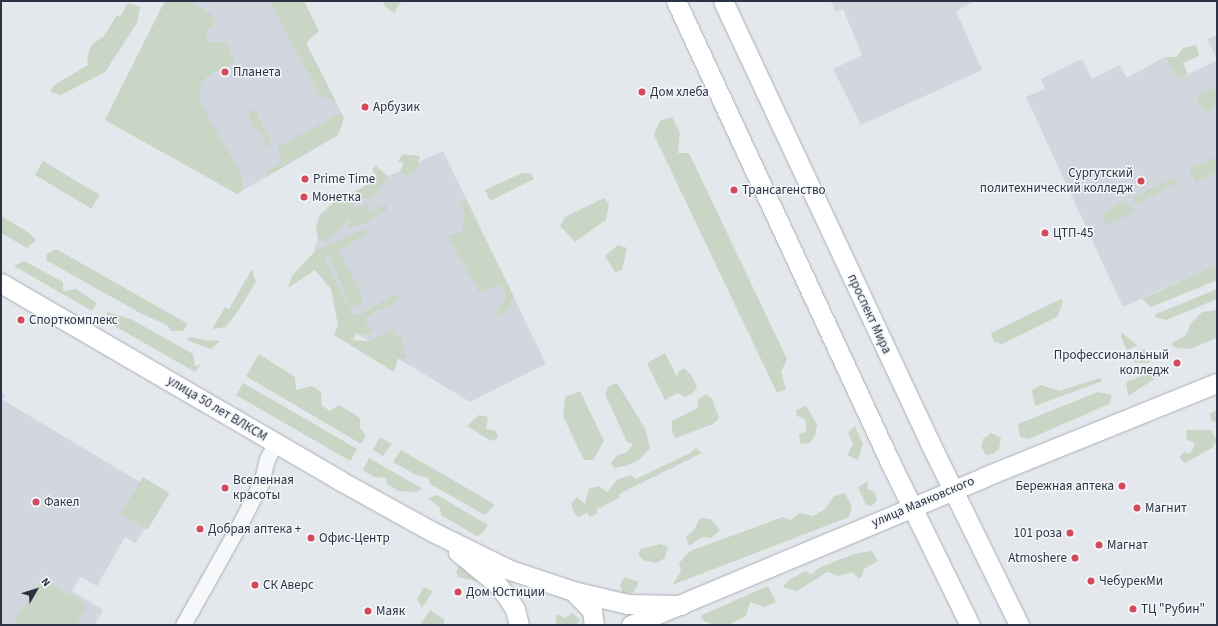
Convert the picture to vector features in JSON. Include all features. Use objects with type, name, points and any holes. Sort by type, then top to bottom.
[{"type":"main road","points":[[676,1],[874,423],[890,462],[914,507],[970,625]]},
{"type":"main road","name":"проспект Мира","points":[[722,1],[930,443],[1019,625]]},
{"type":"main road","name":"улица 50 лет ВЛКСМ","points":[[1,283],[276,444],[434,532],[510,570],[573,591],[627,604],[681,605]]},
{"type":"main road","name":"улица Маяковского","points":[[631,625],[954,490],[1217,383]]},
{"type":"main road","name":"улица 50 лет ВЛКСМ","points":[[434,532],[497,584],[515,609],[519,625]]},
{"type":"main road","name":"улица 50 лет ВЛКСМ","points":[[573,591],[592,611],[594,625]]},
{"type":"street","points":[[183,625],[242,520],[260,483],[267,459],[276,444]]},
{"type":"shaded area","name":"Планета","points":[[165,1],[285,1],[344,118],[338,135],[242,191],[108,114]]},
{"type":"shaded area","points":[[831,1],[974,1],[956,11],[982,70],[861,125],[833,69],[862,55],[843,9],[836,12]]},
{"type":"shaded area","points":[[1217,35],[1217,59],[1207,39]]},
{"type":"shaded area","name":"Сургутский политехнический колледж","points":[[1165,57],[1177,80],[1217,60],[1217,264],[1123,307],[1026,97],[1045,89],[1041,79],[1082,59],[1092,79],[1120,65],[1127,78]]},
{"type":"shaded area","points":[[443,151],[546,364],[470,402],[356,333],[314,248],[335,201]]},
{"type":"shaded area","points":[[1,392],[5,395],[3,400],[140,482],[122,514],[145,528],[136,543],[125,537],[97,586],[80,577],[72,591],[103,610],[95,625],[1,625]]},
{"type":"green space","points":[[165,1],[188,1],[210,13],[216,23],[206,30],[208,42],[226,42],[235,63],[213,72],[201,82],[199,100],[243,178],[242,191],[237,194],[105,120]]},
{"type":"green space","points":[[270,1],[304,1],[319,31],[306,43],[336,102],[320,96]]},
{"type":"green space","points":[[385,1],[401,1],[394,13],[383,5]]},
{"type":"green space","points":[[128,3],[140,7],[137,23],[105,72],[61,95],[50,92],[54,85],[88,65],[87,58],[91,45],[104,36],[117,15],[120,17]]},
{"type":"green space","points":[[1196,45],[1199,56],[1183,63],[1188,74],[1177,80],[1165,57],[1176,57],[1183,48]]},
{"type":"green space","points":[[1217,88],[1217,106],[1207,111],[1196,103],[1201,93]]},
{"type":"green space","points":[[254,108],[272,143],[262,148],[265,140],[261,130],[255,129],[248,114]]},
{"type":"green space","points":[[341,113],[344,118],[338,135],[266,177],[268,171],[282,161],[277,147]]},
{"type":"green space","points":[[672,117],[680,133],[678,153],[689,153],[787,359],[781,372],[786,389],[777,393],[654,135],[660,121]]},
{"type":"green space","points":[[403,154],[420,156],[416,172],[407,176],[400,171],[404,163],[398,161]]},
{"type":"green space","points":[[1217,156],[1217,172],[1196,182],[1189,169]]},
{"type":"green space","points":[[43,161],[100,195],[91,209],[35,175]]},
{"type":"green space","points":[[376,166],[388,176],[372,199],[354,199],[353,210],[369,204],[371,212],[386,204],[387,210],[365,223],[348,228],[350,218],[327,241],[318,239],[316,226],[320,215],[335,201],[362,188],[377,177],[372,169]]},
{"type":"green space","points":[[522,173],[531,174],[534,179],[490,201],[485,190]]},
{"type":"green space","points":[[1175,177],[1178,182],[1137,204],[1133,197]]},
{"type":"green space","points":[[604,198],[609,204],[606,220],[575,242],[560,226],[565,217]]},
{"type":"green space","points":[[466,199],[514,297],[505,313],[496,316],[498,308],[507,297],[501,285],[479,292],[448,236],[461,232],[464,224],[463,206],[459,202]]},
{"type":"green space","points":[[1126,200],[1134,212],[1107,225],[1102,214]]},
{"type":"green space","points":[[1,216],[28,232],[36,240],[27,248],[1,233]]},
{"type":"green space","points":[[367,228],[367,234],[339,251],[359,288],[363,303],[351,307],[329,257],[324,258],[353,314],[360,315],[393,295],[400,298],[390,306],[374,312],[365,321],[373,331],[368,335],[356,333],[353,340],[370,341],[396,329],[396,337],[403,339],[402,345],[407,358],[398,359],[394,372],[334,335],[338,326],[331,289],[315,270],[288,288],[292,276],[315,251]]},
{"type":"green space","points":[[618,245],[627,248],[622,270],[615,272],[605,256]]},
{"type":"green space","points":[[56,249],[188,324],[183,331],[171,331],[167,325],[140,313],[46,260],[47,254]]},
{"type":"green space","points":[[24,261],[63,282],[63,291],[76,289],[97,303],[92,311],[14,266]]},
{"type":"green space","points":[[1217,264],[1217,280],[1151,307],[1142,299]]},
{"type":"green space","points":[[252,269],[256,282],[238,311],[226,327],[212,329],[225,307],[229,309]]},
{"type":"green space","points":[[1217,289],[1217,299],[1166,320],[1155,317],[1156,314]]},
{"type":"green space","points":[[1061,299],[1063,302],[1057,317],[1002,344],[994,342],[991,333]]},
{"type":"green space","points":[[1217,310],[1217,338],[1190,349],[1176,348],[1171,344],[1186,335],[1191,323],[1202,312]]},
{"type":"green space","points":[[107,312],[131,319],[193,354],[195,366],[201,364],[195,372],[106,321]]},
{"type":"green space","points":[[1121,332],[1137,345],[1127,350],[1121,337]]},
{"type":"green space","points":[[191,337],[220,341],[211,349],[186,340]]},
{"type":"green space","points":[[1144,349],[1157,358],[1147,363],[1135,362],[1129,354]]},
{"type":"green space","points":[[665,353],[677,377],[678,372],[684,368],[692,376],[697,387],[693,393],[685,397],[678,393],[665,400],[647,363]]},
{"type":"green space","points":[[259,354],[295,377],[296,390],[312,386],[321,392],[322,406],[330,411],[339,405],[360,418],[360,428],[366,436],[361,444],[246,376]]},
{"type":"green space","points":[[1159,369],[1162,374],[1128,396],[1126,382]]},
{"type":"green space","points":[[1100,378],[1102,381],[1035,406],[1032,390],[1041,385],[1059,391]]},
{"type":"green space","points":[[243,383],[357,449],[350,461],[236,395]]},
{"type":"green space","points":[[617,383],[645,428],[650,448],[639,460],[625,466],[614,468],[611,463],[618,455],[627,452],[633,444],[627,442],[605,394],[608,387]]},
{"type":"green space","points":[[580,391],[604,441],[593,460],[584,460],[563,416],[565,397]]},
{"type":"green space","points":[[1098,392],[1112,395],[1109,404],[1029,439],[1020,437],[1018,424]]},
{"type":"green space","points":[[706,394],[712,399],[719,418],[713,424],[676,438],[672,432],[672,421],[698,408],[698,400]]},
{"type":"green space","points":[[806,406],[817,424],[815,436],[809,443],[800,444],[799,434],[807,431],[805,419],[797,416],[796,410]]},
{"type":"green space","points":[[1217,410],[1217,422],[1212,421],[1209,414]]},
{"type":"green space","points":[[479,415],[488,417],[486,429],[496,431],[498,438],[491,441],[467,426]]},
{"type":"green space","points":[[855,426],[863,444],[858,460],[847,455],[853,444],[848,432]]},
{"type":"green space","points":[[1187,430],[1211,430],[1217,441],[1212,448],[1185,463],[1179,458],[1184,452],[1190,454],[1195,444],[1186,439]]},
{"type":"green space","points":[[991,433],[1001,438],[999,449],[993,454],[986,455],[981,447],[983,439]]},
{"type":"green space","points":[[380,437],[392,444],[383,456],[373,450]]},
{"type":"green space","points":[[696,448],[702,453],[619,494],[620,498],[597,509],[597,514],[590,517],[587,513],[578,517],[574,512],[571,503],[577,497],[585,504],[589,489],[598,486],[607,492],[618,479],[631,475],[636,479],[690,453]]},
{"type":"green space","points":[[401,450],[494,504],[493,507],[485,515],[430,484],[428,477],[418,476],[393,462]]},
{"type":"green space","points":[[369,458],[423,489],[415,492],[398,491],[387,484],[386,478],[374,477],[363,470]]},
{"type":"green space","points":[[143,477],[170,493],[147,530],[121,514]]},
{"type":"green space","points":[[868,481],[867,489],[875,492],[877,501],[871,506],[866,505],[858,487]]},
{"type":"green space","points":[[845,493],[852,507],[849,517],[672,585],[681,571],[679,563],[690,551],[783,517],[791,520],[799,513],[813,516],[825,509],[834,496]]},
{"type":"green space","points":[[437,495],[488,525],[483,533],[477,536],[441,515],[440,508],[428,498]]},
{"type":"green space","points":[[700,518],[711,519],[720,530],[711,538],[702,537],[689,546],[686,537],[694,530]]},
{"type":"green space","points":[[661,544],[668,547],[665,558],[656,563],[643,560],[638,554],[641,549]]},
{"type":"green space","points":[[872,551],[878,561],[864,569],[862,576],[859,579],[853,572],[838,576],[827,572],[797,591],[783,587],[789,580],[806,571],[811,575],[819,568],[854,554]]},
{"type":"green space","points":[[461,563],[481,582],[458,577],[456,572]]},
{"type":"green space","points":[[624,577],[639,582],[633,593],[623,593],[620,585]]},
{"type":"green space","points":[[44,581],[84,602],[86,608],[76,625],[13,625],[35,588]]},
{"type":"green space","points":[[768,586],[776,602],[764,607],[750,602],[746,616],[728,625],[714,625],[704,621],[700,616]]},
{"type":"green space","points":[[424,587],[433,591],[422,608],[417,599]]},
{"type":"green space","points":[[430,610],[445,620],[443,625],[420,625]]},
{"type":"green space","points":[[573,613],[580,621],[576,625],[556,625],[556,614],[565,618]]},
{"type":"place","name":"Планета","points":[[225,72]]},
{"type":"place","name":"Дом хлеба","points":[[642,92]]},
{"type":"place","name":"Арбузик","points":[[365,107]]},
{"type":"place","name":"Prime Time","points":[[305,179]]},
{"type":"place","name":"Сургутский политехнический колледж","points":[[1141,181]]},
{"type":"place","name":"Трансагенство","points":[[734,190]]},
{"type":"place","name":"Монетка","points":[[304,197]]},
{"type":"place","name":"ЦТП-45","points":[[1045,233]]},
{"type":"place","name":"Спорткомплекс","points":[[21,320]]},
{"type":"place","name":"Профессиональный колледж","points":[[1177,363]]},
{"type":"place","name":"Бережная аптека","points":[[1122,486]]},
{"type":"place","name":"Вселенная красоты","points":[[225,488]]},
{"type":"place","name":"Факел","points":[[36,502]]},
{"type":"place","name":"Магнит","points":[[1137,508]]},
{"type":"place","name":"Добрая аптека +","points":[[200,529]]},
{"type":"place","name":"101 роза","points":[[1070,533]]},
{"type":"place","name":"Офис-Центр","points":[[311,538]]},
{"type":"place","name":"Магнат","points":[[1099,545]]},
{"type":"place","name":"Atmoshere","points":[[1075,558]]},
{"type":"place","name":"ЧебурекМи","points":[[1091,581]]},
{"type":"place","name":"СК Аверс","points":[[255,585]]},
{"type":"place","name":"Дом Юстиции","points":[[458,592]]},
{"type":"place","name":"ТЦ \"Рубин\"","points":[[1133,609]]},
{"type":"place","name":"Маяк","points":[[368,611]]}]
